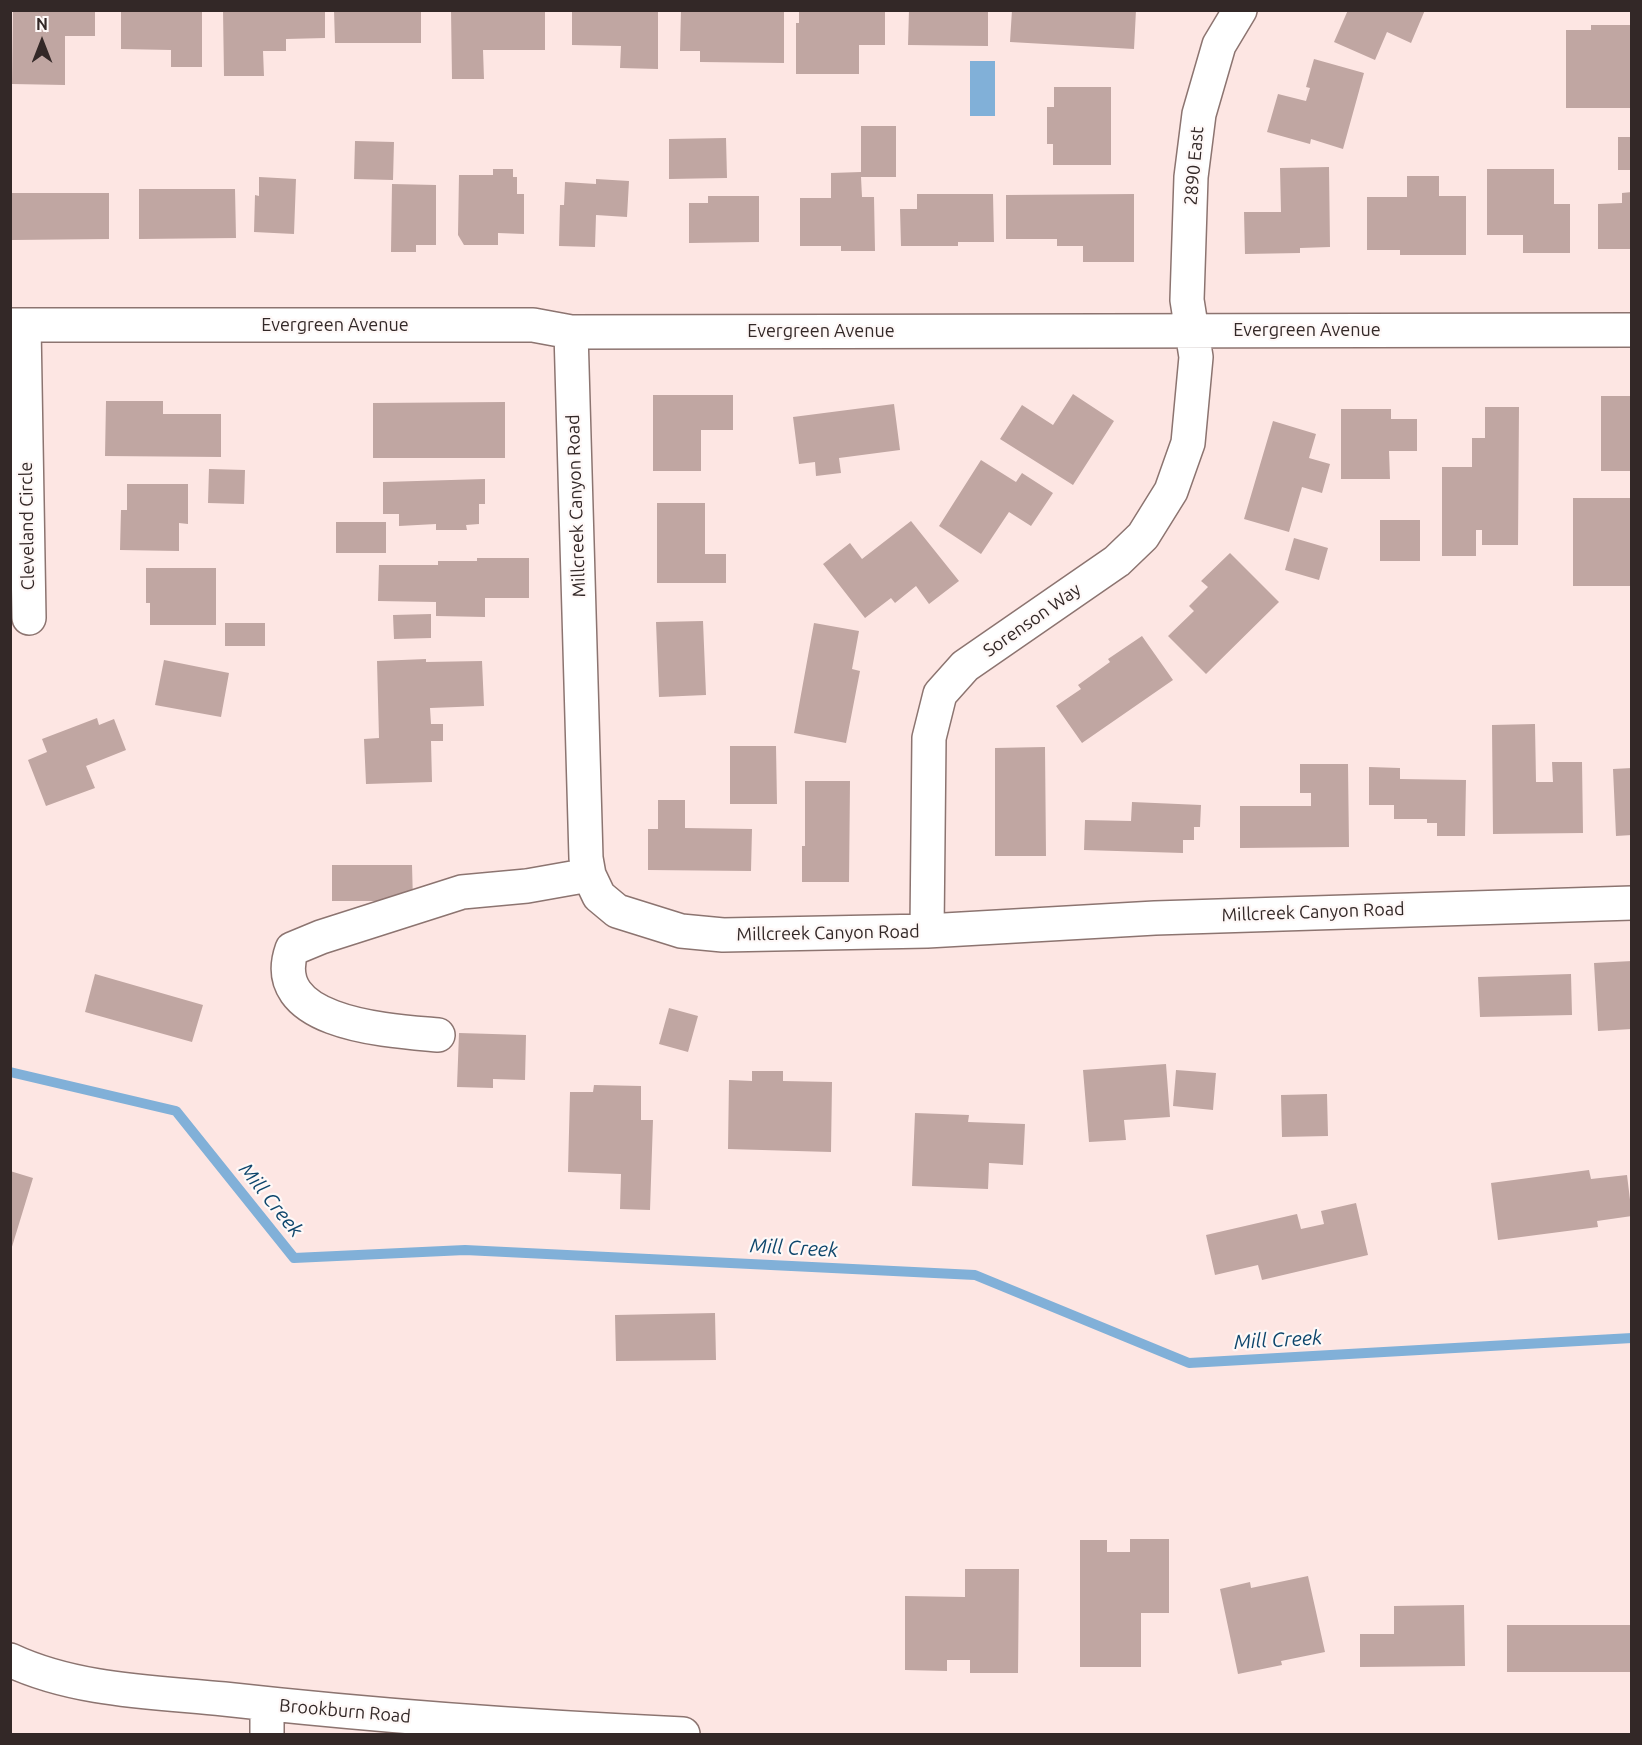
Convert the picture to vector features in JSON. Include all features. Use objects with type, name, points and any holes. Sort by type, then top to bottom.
[{"type":"street","name":"2890 East","points":[[1191,330],[1187,300],[1191,177],[1199,114],[1219,45],[1240,10]]},
{"type":"street","name":"Evergreen Avenue","points":[[17,325],[533,325],[571,332],[1632,330]]},
{"type":"street","name":"Cleveland Circle","points":[[17,325],[29,618]]},
{"type":"street","name":"Sorenson Way","points":[[927,931],[929,738],[940,694],[965,666],[1117,561],[1143,536],[1171,491],[1188,443],[1196,357],[1191,330]]},
{"type":"street","name":"Millcreek Canyon Road","points":[[571,332],[585,846],[589,875],[599,896],[616,910],[681,931],[723,935],[927,931],[1155,918],[1632,903]]},
{"type":"street","points":[[438,1035],[384,1030],[345,1022],[316,1010],[303,1001],[291,980],[289,968],[292,949],[321,937],[454,894],[527,886],[589,875]]},
{"type":"street","name":"Brookburn Road","points":[[10,1660],[50,1674],[267,1719],[520,1726],[683,1734]]},
{"type":"water","points":[[970,61],[995,61],[995,116],[970,116]]},
{"type":"building","points":[[13,10],[95,10],[95,36],[65,36],[65,85],[12,84]]},
{"type":"building","points":[[121,10],[202,10],[202,67],[171,67],[171,50],[121,49]]},
{"type":"building","points":[[223,10],[325,10],[325,38],[286,39],[286,51],[263,51],[264,76],[224,76]]},
{"type":"building","points":[[334,10],[421,10],[421,43],[335,43]]},
{"type":"building","points":[[451,10],[545,10],[545,50],[483,50],[484,79],[452,79]]},
{"type":"building","points":[[572,10],[658,10],[658,69],[620,68],[621,46],[572,45]]},
{"type":"building","points":[[681,10],[784,10],[784,63],[700,62],[700,51],[680,51]]},
{"type":"building","points":[[799,10],[885,10],[885,45],[859,45],[859,74],[796,74],[796,23],[799,23]]},
{"type":"building","points":[[909,10],[988,10],[988,46],[908,45]]},
{"type":"building","points":[[1012,10],[1136,10],[1134,49],[1010,42]]},
{"type":"building","points":[[1348,10],[1425,10],[1411,43],[1387,32],[1375,60],[1334,42]]},
{"type":"building","points":[[1591,25],[1632,25],[1632,108],[1566,108],[1566,30],[1591,30]]},
{"type":"building","points":[[1314,59],[1364,73],[1343,149],[1311,139],[1310,144],[1267,132],[1278,94],[1306,101],[1310,88],[1306,87]]},
{"type":"building","points":[[1054,87],[1111,87],[1111,165],[1053,165],[1053,144],[1047,144],[1047,107],[1054,107]]},
{"type":"building","points":[[861,126],[896,126],[896,177],[861,177],[862,197],[874,197],[875,251],[841,251],[841,246],[800,246],[800,198],[831,198],[831,173],[861,172]]},
{"type":"building","points":[[1618,137],[1632,137],[1632,170],[1618,170]]},
{"type":"building","points":[[726,138],[727,178],[669,179],[669,139]]},
{"type":"building","points":[[355,141],[394,142],[393,180],[354,179]]},
{"type":"building","points":[[1329,167],[1330,247],[1300,248],[1300,253],[1245,254],[1244,212],[1281,212],[1280,168]]},
{"type":"building","points":[[493,169],[513,169],[513,177],[517,177],[517,194],[524,194],[524,234],[498,233],[498,245],[464,245],[458,235],[459,175],[493,175]]},
{"type":"building","points":[[1487,169],[1554,169],[1554,204],[1570,204],[1570,253],[1523,253],[1523,235],[1487,235]]},
{"type":"building","points":[[1407,176],[1439,176],[1439,196],[1466,196],[1466,255],[1400,255],[1400,250],[1367,250],[1367,197],[1407,197]]},
{"type":"building","points":[[259,177],[296,179],[294,234],[254,232],[255,195],[259,196]]},
{"type":"building","points":[[596,179],[629,181],[627,217],[596,215],[595,247],[559,246],[560,205],[564,205],[565,182],[596,184]]},
{"type":"building","points":[[392,184],[436,185],[436,245],[416,245],[416,252],[391,252]]},
{"type":"building","points":[[139,189],[235,189],[236,238],[139,239]]},
{"type":"building","points":[[1632,192],[1632,249],[1598,249],[1598,204],[1622,203],[1622,193]]},
{"type":"building","points":[[11,193],[109,193],[109,239],[12,240]]},
{"type":"building","points":[[917,194],[993,194],[994,242],[958,242],[958,246],[901,246],[900,209],[917,209]]},
{"type":"building","points":[[1134,194],[1134,262],[1083,262],[1083,246],[1057,246],[1057,239],[1006,239],[1006,195]]},
{"type":"building","points":[[708,196],[759,196],[759,242],[689,243],[689,203],[708,203]]},
{"type":"building","points":[[1073,394],[1114,421],[1073,485],[1000,439],[1022,405],[1053,425]]},
{"type":"building","points":[[653,395],[733,395],[733,430],[701,430],[701,471],[653,471]]},
{"type":"building","points":[[1601,396],[1632,396],[1632,471],[1601,471]]},
{"type":"building","points":[[106,401],[163,401],[163,414],[221,414],[221,457],[105,456]]},
{"type":"building","points":[[505,402],[505,458],[373,458],[373,403]]},
{"type":"building","points":[[894,404],[900,450],[839,458],[841,473],[816,476],[815,462],[799,464],[793,417]]},
{"type":"building","points":[[1485,407],[1519,407],[1518,545],[1482,545],[1482,530],[1476,530],[1476,556],[1442,556],[1442,467],[1472,467],[1472,438],[1485,438]]},
{"type":"building","points":[[1341,409],[1391,409],[1391,419],[1417,419],[1417,451],[1389,451],[1390,479],[1341,479]]},
{"type":"building","points":[[1273,421],[1316,434],[1309,458],[1330,464],[1322,493],[1302,487],[1289,532],[1244,519]]},
{"type":"building","points":[[981,460],[1016,482],[1022,473],[1053,493],[1031,526],[1009,512],[981,554],[939,526]]},
{"type":"building","points":[[209,469],[245,470],[244,504],[208,503]]},
{"type":"building","points":[[485,479],[485,504],[479,504],[479,524],[466,525],[467,530],[436,530],[436,524],[399,526],[399,514],[383,514],[383,482]]},
{"type":"building","points":[[127,484],[188,484],[188,524],[179,523],[179,551],[120,550],[121,510],[127,510]]},
{"type":"building","points":[[1573,498],[1632,498],[1632,586],[1573,586]]},
{"type":"building","points":[[657,503],[705,503],[705,554],[726,554],[726,583],[657,583]]},
{"type":"building","points":[[1380,520],[1420,520],[1420,561],[1380,561]]},
{"type":"building","points":[[911,521],[959,581],[929,604],[916,586],[895,603],[891,598],[865,618],[823,564],[850,543],[862,559]]},
{"type":"building","points":[[336,522],[386,522],[386,553],[336,553]]},
{"type":"building","points":[[1294,538],[1328,548],[1319,580],[1285,570]]},
{"type":"building","points":[[1230,553],[1279,602],[1206,674],[1168,636],[1194,611],[1189,606],[1208,587],[1201,581]]},
{"type":"building","points":[[477,558],[529,558],[529,598],[485,598],[485,617],[436,616],[436,602],[378,601],[379,565],[438,565],[438,561],[477,561]]},
{"type":"building","points":[[146,568],[216,568],[216,625],[150,625],[150,603],[146,603]]},
{"type":"building","points":[[431,614],[431,638],[394,639],[393,615]]},
{"type":"building","points":[[703,621],[706,695],[659,697],[656,622]]},
{"type":"building","points":[[225,623],[265,623],[265,646],[225,646]]},
{"type":"building","points":[[814,623],[859,631],[852,669],[860,671],[846,743],[794,733]]},
{"type":"building","points":[[1142,636],[1173,680],[1082,743],[1056,706],[1081,689],[1078,685],[1110,662],[1108,659]]},
{"type":"building","points":[[426,659],[426,662],[482,661],[484,706],[430,708],[431,724],[443,724],[443,741],[431,741],[432,782],[366,784],[364,739],[379,738],[377,661]]},
{"type":"building","points":[[164,660],[229,673],[221,717],[155,705]]},
{"type":"building","points":[[97,718],[99,725],[114,719],[126,750],[86,766],[95,788],[46,806],[28,760],[47,752],[42,739]]},
{"type":"building","points":[[1535,724],[1536,782],[1553,782],[1552,762],[1582,762],[1583,833],[1493,834],[1492,725]]},
{"type":"building","points":[[730,746],[776,746],[777,804],[730,804]]},
{"type":"building","points":[[1045,747],[1046,856],[995,856],[995,748]]},
{"type":"building","points":[[1300,764],[1348,764],[1349,847],[1240,848],[1240,806],[1311,806],[1311,793],[1300,793]]},
{"type":"building","points":[[1369,767],[1400,768],[1400,779],[1466,780],[1465,836],[1437,836],[1437,823],[1427,823],[1427,819],[1394,819],[1394,805],[1369,805]]},
{"type":"building","points":[[1632,768],[1632,835],[1616,836],[1613,769]]},
{"type":"building","points":[[805,781],[850,781],[849,882],[802,882],[802,846],[805,846]]},
{"type":"building","points":[[658,800],[685,800],[685,828],[752,829],[751,871],[648,870],[648,829],[658,829]]},
{"type":"building","points":[[1132,802],[1201,805],[1200,827],[1194,827],[1194,840],[1183,840],[1183,853],[1084,850],[1085,820],[1131,821]]},
{"type":"building","points":[[332,865],[412,865],[413,901],[332,901]]},
{"type":"building","points":[[1632,961],[1632,1029],[1598,1031],[1594,963]]},
{"type":"building","points":[[95,974],[203,1005],[192,1042],[85,1012]]},
{"type":"building","points":[[1571,974],[1572,1015],[1480,1017],[1478,977]]},
{"type":"building","points":[[669,1008],[698,1016],[688,1052],[659,1044]]},
{"type":"building","points":[[459,1033],[526,1035],[525,1080],[493,1079],[493,1088],[457,1087]]},
{"type":"building","points":[[1166,1064],[1170,1117],[1124,1120],[1126,1140],[1089,1142],[1083,1070]]},
{"type":"building","points":[[1176,1070],[1216,1073],[1213,1110],[1173,1106]]},
{"type":"building","points":[[752,1071],[783,1071],[783,1081],[832,1082],[831,1152],[728,1149],[729,1080],[752,1081]]},
{"type":"building","points":[[594,1085],[641,1086],[641,1120],[653,1120],[650,1210],[620,1209],[621,1174],[568,1172],[570,1092],[593,1092]]},
{"type":"building","points":[[1327,1094],[1328,1136],[1282,1137],[1281,1095]]},
{"type":"building","points":[[915,1113],[969,1115],[968,1122],[1025,1124],[1023,1165],[989,1163],[988,1189],[912,1186]]},
{"type":"building","points":[[1589,1170],[1591,1179],[1627,1175],[1632,1216],[1597,1221],[1598,1227],[1498,1240],[1491,1183]]},
{"type":"building","points":[[10,1171],[33,1178],[11,1250],[10,1250]]},
{"type":"building","points":[[1356,1203],[1368,1255],[1262,1280],[1258,1265],[1215,1275],[1206,1235],[1297,1214],[1301,1229],[1324,1224],[1321,1211]]},
{"type":"building","points":[[715,1313],[716,1360],[616,1361],[615,1315]]},
{"type":"building","points":[[1130,1539],[1169,1539],[1169,1613],[1141,1613],[1141,1667],[1080,1667],[1080,1540],[1107,1540],[1107,1552],[1130,1552]]},
{"type":"building","points":[[965,1569],[1019,1569],[1018,1673],[970,1673],[970,1660],[947,1660],[947,1671],[905,1670],[905,1596],[965,1597]]},
{"type":"building","points":[[1308,1576],[1325,1652],[1281,1661],[1282,1665],[1238,1674],[1220,1589],[1250,1582],[1251,1588]]},
{"type":"building","points":[[1464,1605],[1465,1666],[1360,1667],[1360,1634],[1394,1634],[1394,1606]]},
{"type":"building","points":[[1507,1625],[1632,1625],[1632,1672],[1507,1672]]},
{"type":"waterway","name":"Mill Creek","points":[[10,1072],[176,1111],[294,1258],[465,1250],[975,1275],[1189,1363],[1632,1338]]}]
